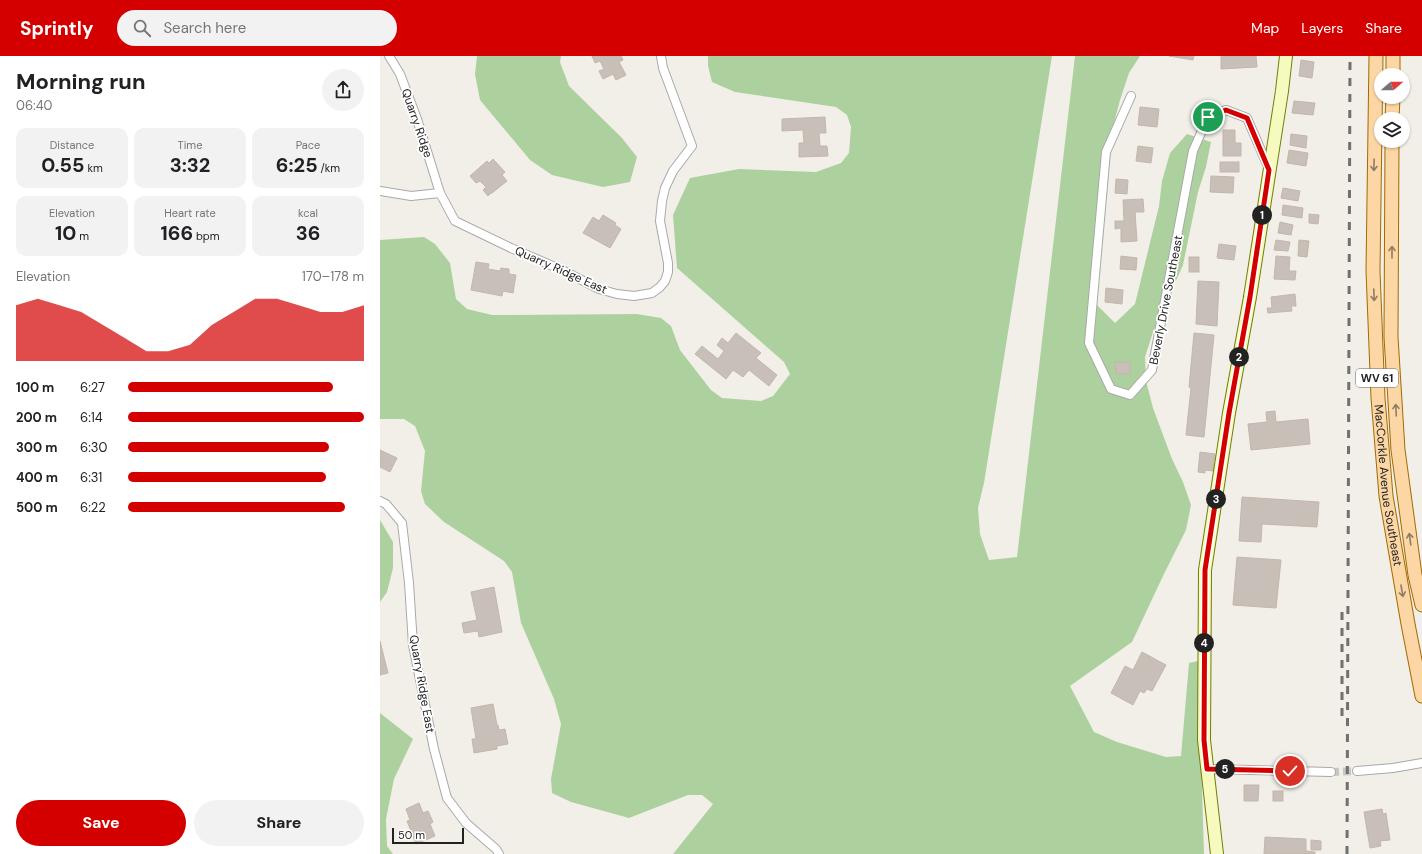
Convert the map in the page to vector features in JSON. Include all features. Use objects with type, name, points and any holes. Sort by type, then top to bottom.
[{"type":"main road","name":"MacCorkle Avenue Southeast","points":[[1376,56],[1373,271],[1378,398],[1386,496],[1422,696]]},
{"type":"main road","points":[[1393,56],[1393,68]]},
{"type":"main road","name":"MacCorkle Avenue Southeast","points":[[1392,148],[1391,337],[1398,442],[1415,575],[1422,605]]},
{"type":"street","name":"Quarry Ridge","points":[[389,56],[400,74],[417,119],[440,193]]},
{"type":"street","name":"Quarry Ridge East","points":[[440,193],[455,221],[511,248],[562,270],[599,289],[634,296],[652,293],[665,281],[668,272],[668,262],[660,221],[665,188],[673,171],[692,146],[663,68],[661,56]]},
{"type":"street","points":[[1217,854],[1204,740],[1205,570],[1229,413],[1250,297],[1286,56]]},
{"type":"street","name":"Beverly Drive Southeast","points":[[1131,96],[1106,152],[1089,343],[1111,390],[1130,395],[1152,370],[1193,151],[1208,117],[1226,110],[1247,118],[1269,170]]},
{"type":"street","points":[[380,191],[411,196],[440,193]]},
{"type":"street","name":"Quarry Ridge East","points":[[380,501],[386,504],[402,523],[414,645],[434,749],[447,798],[466,823],[496,849],[499,854]]},
{"type":"street","points":[[1357,771],[1393,768],[1422,763]]},
{"type":"street","points":[[1207,769],[1331,772]]},
{"type":"green space","points":[[477,56],[561,56],[560,62],[569,86],[622,138],[637,157],[630,182],[603,187],[552,175],[530,160],[480,100],[475,74]]},
{"type":"green space","points":[[708,56],[1052,56],[984,483],[978,508],[980,534],[989,560],[1017,557],[1075,56],[1140,56],[1129,73],[1120,100],[1107,150],[1097,281],[1097,305],[1115,323],[1135,304],[1159,206],[1162,181],[1170,153],[1187,134],[1211,142],[1206,167],[1198,192],[1183,265],[1153,332],[1145,357],[1146,381],[1153,408],[1191,505],[1186,530],[1132,642],[1070,686],[1094,732],[1117,742],[1166,757],[1181,756],[1189,663],[1198,661],[1204,854],[673,854],[713,804],[702,795],[688,795],[629,818],[571,802],[552,793],[551,779],[561,724],[554,699],[521,623],[512,572],[504,561],[444,522],[425,504],[421,491],[425,451],[415,426],[404,419],[380,419],[380,240],[424,237],[435,244],[450,263],[456,299],[467,309],[492,315],[637,314],[661,318],[671,326],[680,350],[711,390],[722,398],[761,401],[773,396],[790,374],[784,362],[677,268],[673,215],[690,178],[739,169],[816,172],[841,163],[849,153],[851,127],[847,115],[836,107],[735,92],[712,82],[708,66]]},
{"type":"green space","points":[[380,520],[393,542],[393,568],[387,592],[380,602]]},
{"type":"green space","points":[[380,713],[413,739],[394,779],[386,819],[387,846],[393,854],[380,854]]},
{"type":"building","points":[[592,56],[621,56],[623,60],[619,62],[626,75],[616,80],[613,74],[603,79],[599,71],[604,69],[600,61],[595,63]]},
{"type":"building","points":[[1169,56],[1194,56],[1193,60]]},
{"type":"building","points":[[1221,56],[1256,56],[1257,67],[1221,69]]},
{"type":"building","points":[[1301,60],[1314,62],[1312,78],[1299,76]]},
{"type":"building","points":[[1294,101],[1315,103],[1313,115],[1292,113]]},
{"type":"building","points":[[1140,107],[1159,109],[1157,127],[1138,125]]},
{"type":"building","points":[[825,117],[826,133],[819,133],[820,146],[827,146],[828,156],[799,157],[799,143],[804,143],[803,130],[782,131],[782,119]]},
{"type":"building","points":[[1223,130],[1235,130],[1235,143],[1241,143],[1241,156],[1223,156]]},
{"type":"building","points":[[1291,134],[1307,136],[1306,148],[1290,145]]},
{"type":"building","points":[[1138,146],[1153,148],[1151,163],[1136,161]]},
{"type":"building","points":[[1289,150],[1308,153],[1306,166],[1287,163]]},
{"type":"building","points":[[493,159],[505,172],[502,175],[507,181],[488,196],[483,190],[486,187],[480,181],[476,183],[470,176],[487,161],[489,163]]},
{"type":"building","points":[[1220,162],[1239,162],[1239,172],[1220,172]]},
{"type":"building","points":[[1211,176],[1234,177],[1233,193],[1210,192]]},
{"type":"building","points":[[1116,179],[1128,180],[1127,194],[1115,193]]},
{"type":"building","points":[[1283,188],[1300,191],[1298,201],[1281,198]]},
{"type":"building","points":[[1143,199],[1144,212],[1135,212],[1137,241],[1121,242],[1121,228],[1115,229],[1115,221],[1124,221],[1123,200]]},
{"type":"building","points":[[1283,205],[1303,208],[1302,218],[1282,215]]},
{"type":"building","points":[[1309,214],[1319,215],[1318,224],[1309,223]]},
{"type":"building","points":[[603,215],[616,223],[615,225],[621,229],[610,248],[583,233],[593,217],[599,221]]},
{"type":"building","points":[[1280,222],[1293,225],[1291,235],[1278,233]]},
{"type":"building","points":[[1276,240],[1290,242],[1288,251],[1274,250]]},
{"type":"building","points":[[1299,240],[1309,241],[1307,257],[1298,256]]},
{"type":"building","points":[[1219,244],[1236,246],[1234,260],[1217,258]]},
{"type":"building","points":[[1121,256],[1137,258],[1136,270],[1120,269]]},
{"type":"building","points":[[1276,256],[1290,257],[1289,271],[1296,271],[1295,280],[1274,279]]},
{"type":"building","points":[[1189,257],[1199,257],[1199,272],[1189,272]]},
{"type":"building","points":[[476,262],[489,264],[488,269],[500,271],[501,268],[509,269],[509,274],[516,275],[513,293],[503,291],[502,296],[471,290]]},
{"type":"building","points":[[1198,281],[1219,282],[1217,326],[1196,324]]},
{"type":"building","points":[[1106,288],[1123,290],[1122,304],[1105,302]]},
{"type":"building","points":[[1295,294],[1296,306],[1291,306],[1292,311],[1268,313],[1267,308],[1272,308],[1271,297]]},
{"type":"building","points":[[736,333],[761,353],[756,358],[777,375],[769,386],[749,370],[743,377],[733,370],[726,379],[695,354],[702,346],[718,359],[724,351],[717,345],[722,338],[728,343]]},
{"type":"building","points":[[1194,333],[1214,335],[1204,437],[1186,435],[1191,388],[1189,387]]},
{"type":"building","points":[[1115,362],[1130,362],[1130,374],[1116,374]]},
{"type":"building","points":[[1275,411],[1276,422],[1308,419],[1310,444],[1251,450],[1248,424],[1267,422],[1266,412]]},
{"type":"building","points":[[380,450],[397,458],[390,472],[380,467]]},
{"type":"building","points":[[1200,452],[1215,454],[1213,471],[1205,470],[1205,473],[1198,472]]},
{"type":"building","points":[[1242,497],[1319,502],[1317,527],[1262,524],[1261,542],[1239,541]]},
{"type":"building","points":[[1237,557],[1281,560],[1276,608],[1233,605]]},
{"type":"building","points":[[494,587],[502,632],[479,637],[478,631],[464,633],[462,623],[477,620],[471,592]]},
{"type":"building","points":[[380,641],[388,673],[380,675]]},
{"type":"building","points":[[1142,652],[1166,665],[1152,691],[1147,689],[1144,693],[1140,691],[1133,705],[1111,693],[1125,666],[1133,670]]},
{"type":"building","points":[[493,704],[497,725],[499,730],[505,729],[508,744],[497,746],[497,749],[474,753],[472,739],[476,739],[471,708]]},
{"type":"building","points":[[1244,785],[1259,785],[1258,801],[1244,801]]},
{"type":"building","points":[[1273,791],[1283,791],[1283,801],[1273,801]]},
{"type":"building","points":[[419,803],[423,813],[428,811],[433,822],[430,824],[435,836],[416,844],[407,821],[410,820],[406,809]]},
{"type":"building","points":[[1382,809],[1383,814],[1386,813],[1390,840],[1380,841],[1381,846],[1370,848],[1364,812]]},
{"type":"building","points":[[1265,837],[1306,839],[1306,851],[1315,852],[1315,854],[1264,854]]},
{"type":"building","points":[[1311,840],[1321,841],[1321,850],[1311,850]]},
{"type":"tunnel","points":[[1331,772],[1357,771]]},
{"type":"railway","points":[[1347,854],[1350,56]]},
{"type":"railway","points":[[1342,608],[1342,716]]},
{"type":"route","points":[[1208,117],[1226,110],[1247,118],[1269,170],[1250,297],[1229,413],[1205,570],[1204,740],[1207,769],[1290,771]]}]
